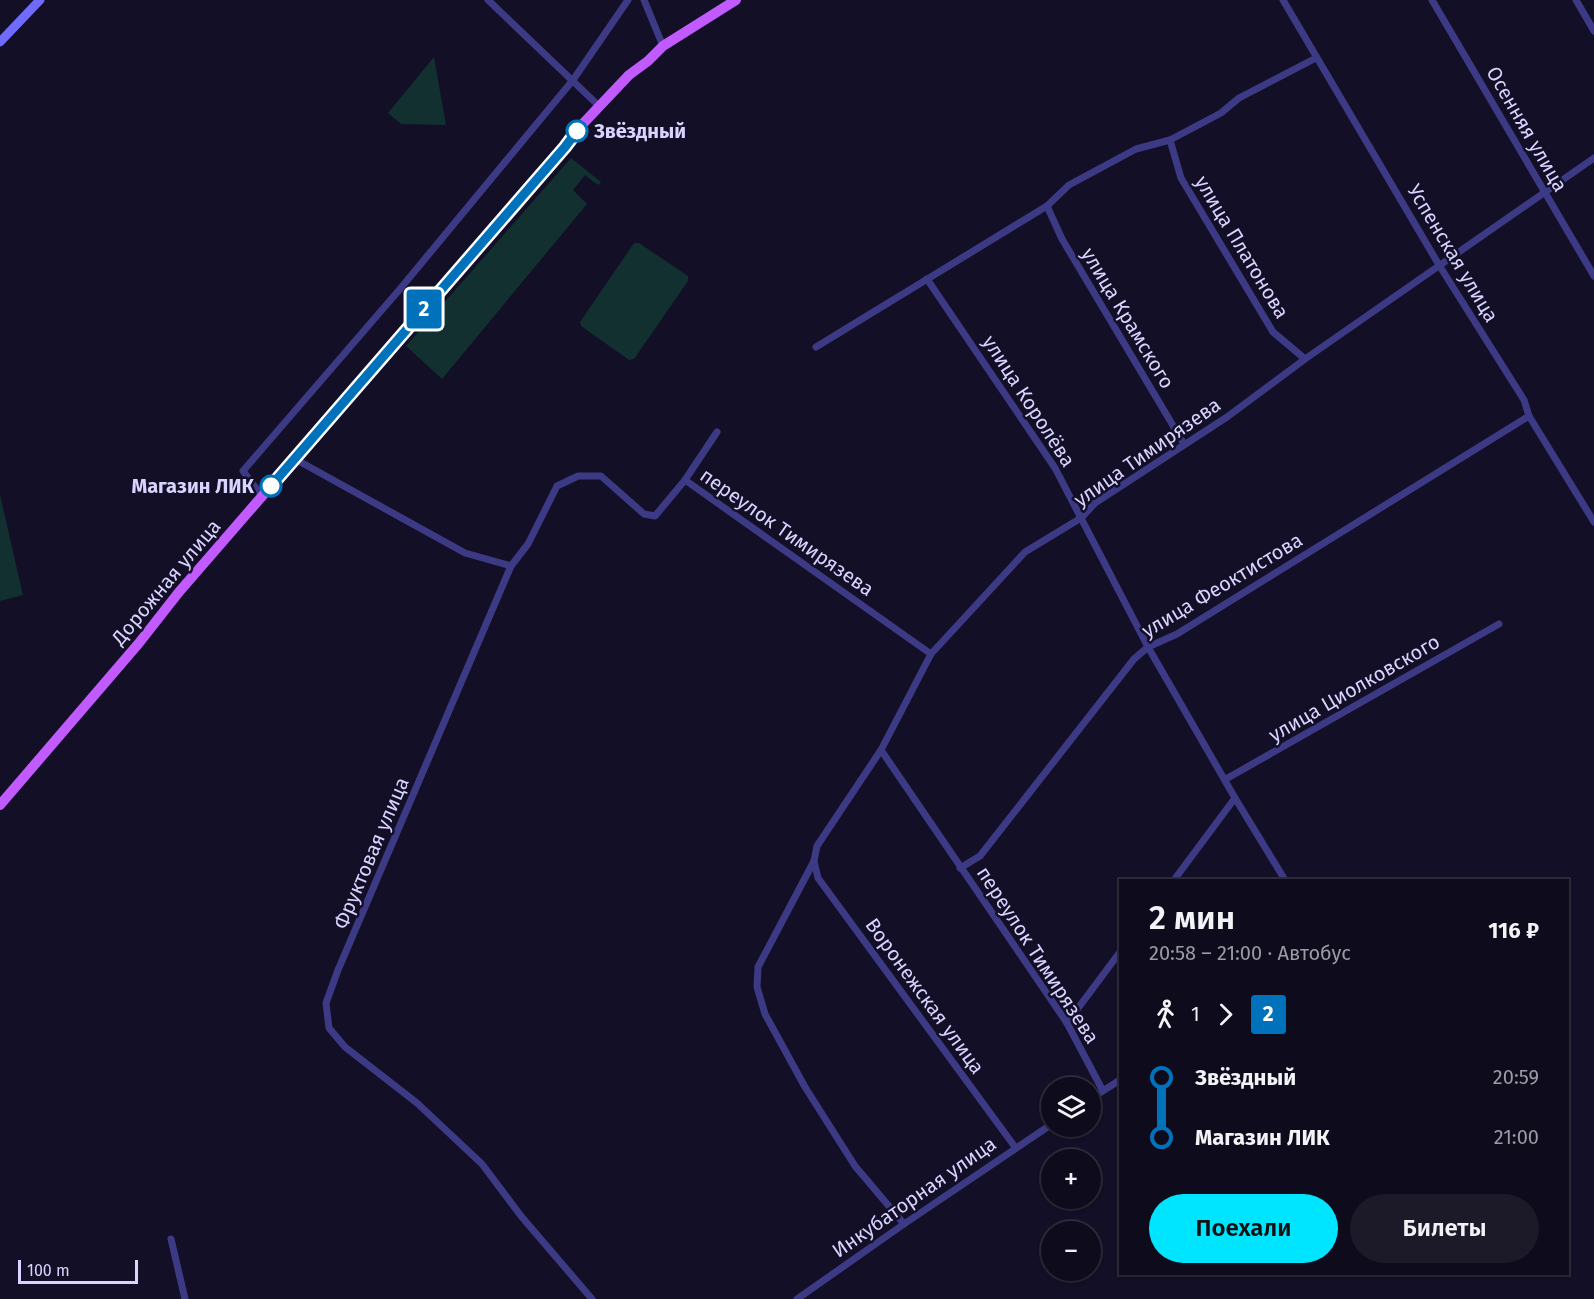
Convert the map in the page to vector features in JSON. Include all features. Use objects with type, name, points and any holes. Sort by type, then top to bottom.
[{"type":"main road","points":[[0,42],[40,0]]},
{"type":"main road","name":"Дорожная улица","points":[[0,805],[262,496],[599,106],[628,75],[648,61],[663,46],[736,0]]},
{"type":"street","points":[[488,0],[599,106]]},
{"type":"street","points":[[262,496],[243,471],[400,289],[573,80],[628,0]]},
{"type":"street","points":[[644,0],[663,46]]},
{"type":"street","name":"Успенская улица","points":[[1283,0],[1439,265],[1524,400],[1529,416],[1594,522]]},
{"type":"street","name":"Осенняя улица","points":[[1432,0],[1594,276]]},
{"type":"street","points":[[1576,0],[1594,31]]},
{"type":"street","points":[[816,347],[1047,206],[1069,185],[1136,149],[1170,140],[1221,113],[1239,98],[1316,58]]},
{"type":"street","name":"улица Платонова","points":[[1170,140],[1181,178],[1273,332],[1305,359]]},
{"type":"street","name":"улица Тимирязева","points":[[904,1224],[855,1166],[805,1087],[765,1014],[757,987],[758,967],[814,861],[817,846],[881,750],[931,654],[1025,552],[1081,518],[1095,503],[1227,417],[1305,359],[1594,158]]},
{"type":"street","name":"улица Крамского","points":[[1047,206],[1062,239],[1184,444]]},
{"type":"street","name":"улица Королёва","points":[[927,279],[1055,468],[1148,646],[1284,879]]},
{"type":"street","name":"улица Феоктистова","points":[[960,868],[980,856],[1134,659],[1148,646],[1177,634],[1529,416]]},
{"type":"street","points":[[685,480],[717,432]]},
{"type":"street","points":[[295,459],[465,553],[511,566]]},
{"type":"street","name":"переулок Тимирязева","points":[[511,566],[528,544],[556,486],[578,476],[601,476],[644,514],[655,516],[685,480],[931,654]]},
{"type":"street","name":"Фруктовая улица","points":[[511,566],[338,970],[326,1003],[329,1028],[345,1047],[417,1103],[482,1164],[521,1216],[592,1299]]},
{"type":"street","name":"улица Циолковского","points":[[1226,779],[1499,624]]},
{"type":"street","name":"переулок Тимирязева","points":[[881,750],[1067,1023],[1103,1091]]},
{"type":"street","points":[[1175,879],[1235,798]]},
{"type":"street","name":"Воронежская улица","points":[[814,861],[818,878],[1015,1148]]},
{"type":"street","points":[[1067,1023],[1119,953]]},
{"type":"street","points":[[1103,1091],[1119,1081]]},
{"type":"street","name":"Инкубаторная улица","points":[[797,1299],[1041,1131]]},
{"type":"street","points":[[171,1239],[185,1299]]},
{"type":"green space","points":[[434,57],[446,125],[401,124],[388,113]]},
{"type":"green space","points":[[571,158],[601,182],[598,185],[585,175],[573,190],[587,204],[442,379],[406,346]]},
{"type":"green space","points":[[634,243],[639,243],[688,276],[688,281],[634,359],[629,360],[581,326],[580,322]]},
{"type":"green space","points":[[0,495],[23,595],[0,601]]},
{"type":"bus line","name":"2","points":[[271,486],[577,131]]},
{"type":"place","name":"Звёздный","points":[[577,131]]},
{"type":"place","name":"Магазин ЛИК","points":[[271,486]]}]
